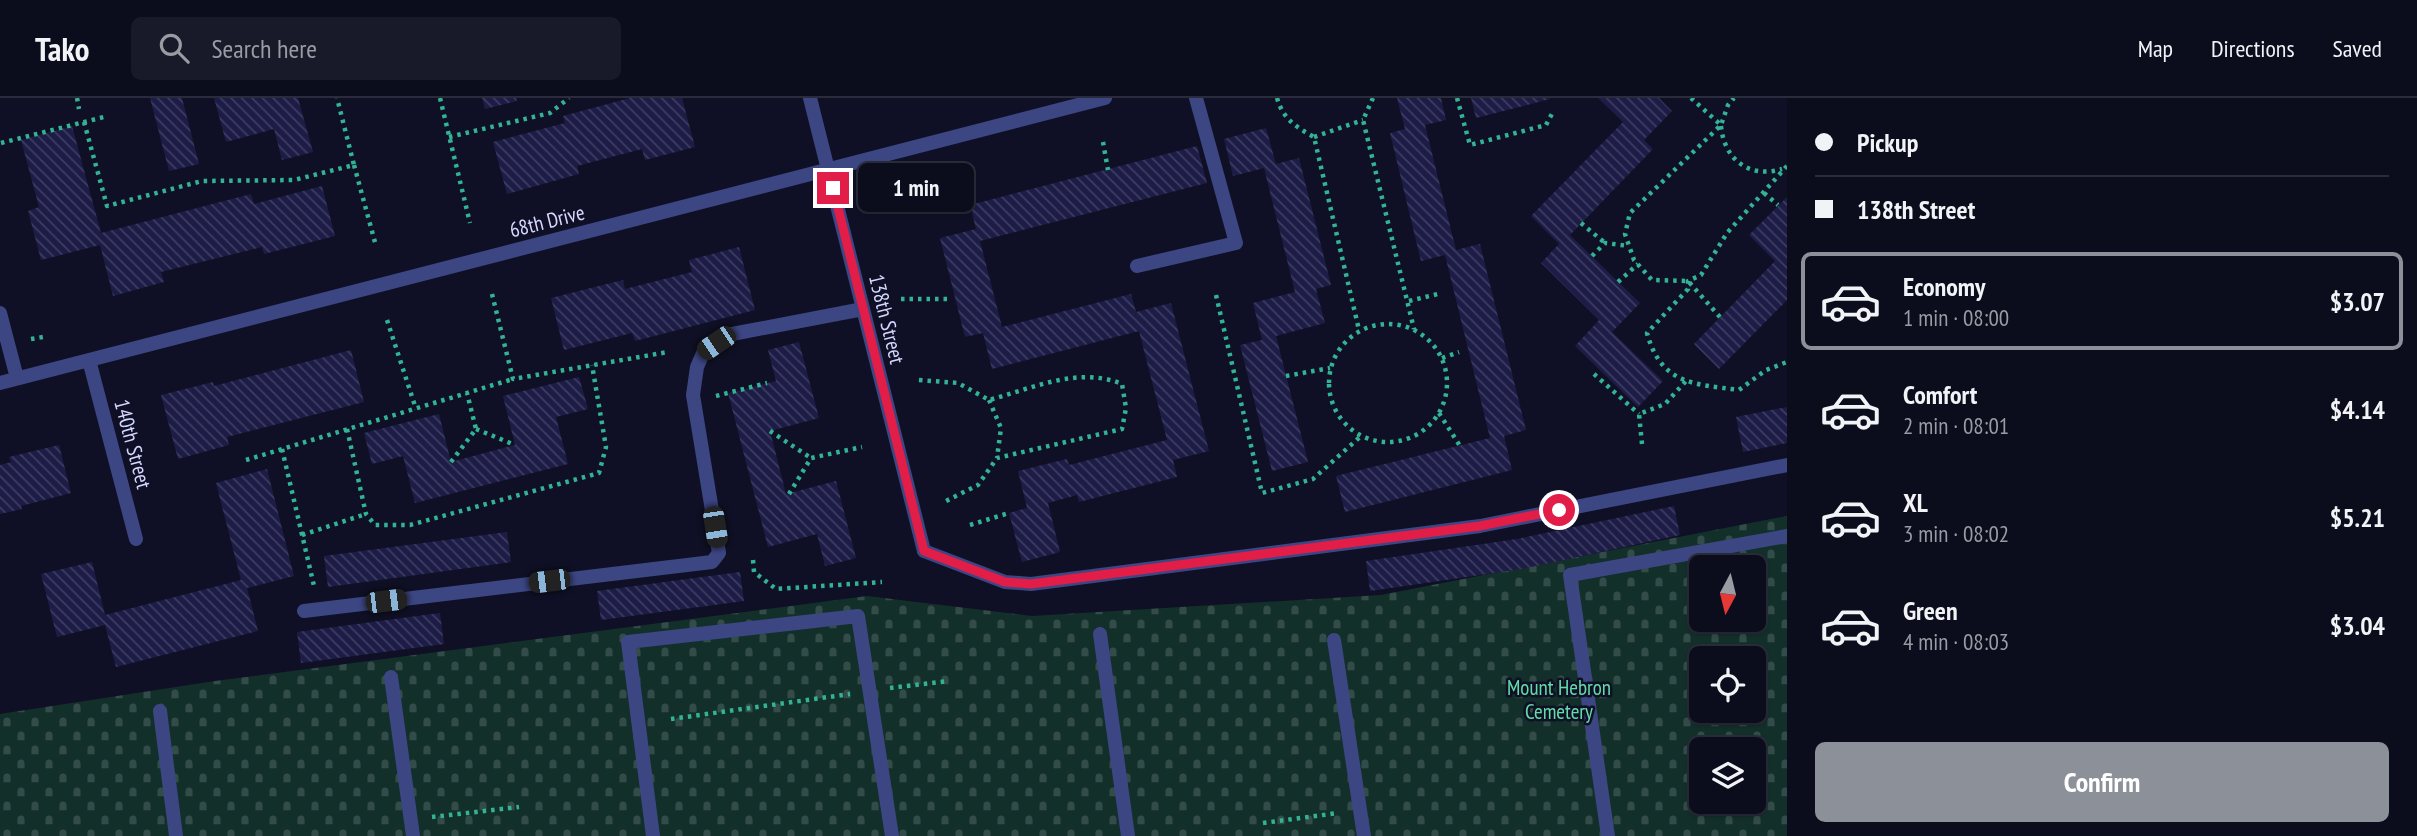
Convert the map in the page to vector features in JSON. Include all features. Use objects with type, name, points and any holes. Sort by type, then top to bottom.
[{"type":"street","name":"138th Street","points":[[810,98],[924,551],[1005,582],[1031,584],[1480,526],[1787,465]]},
{"type":"street","name":"68th Drive","points":[[0,383],[1105,98]]},
{"type":"street","points":[[1137,266],[1236,243],[1196,98]]},
{"type":"street","points":[[304,611],[712,562],[719,554],[693,395],[697,367],[704,351],[727,335],[863,309]]},
{"type":"street","points":[[0,313],[17,378]]},
{"type":"street","name":"140th Street","points":[[89,360],[136,538]]},
{"type":"street","points":[[1608,836],[1570,575],[1787,536]]},
{"type":"street","points":[[653,836],[628,642],[858,617],[872,691],[892,836]]},
{"type":"street","points":[[1100,634],[1128,836]]},
{"type":"street","points":[[1334,640],[1364,836]]},
{"type":"street","points":[[391,677],[412,836]]},
{"type":"street","points":[[160,711],[176,836]]},
{"type":"path","points":[[77,98],[79,109]]},
{"type":"path","points":[[337,98],[376,246]]},
{"type":"path","points":[[440,98],[470,223]]},
{"type":"path","points":[[449,137],[550,113],[569,98]]},
{"type":"path","points":[[1277,98],[1281,111],[1294,126],[1314,137],[1363,120]]},
{"type":"path","points":[[1373,98],[1363,120],[1414,330]]},
{"type":"path","points":[[1457,98],[1470,145],[1546,125],[1554,110]]},
{"type":"path","points":[[1691,98],[1721,125],[1727,152],[1740,164],[1761,172],[1786,167]]},
{"type":"path","points":[[1734,98],[1721,125],[1630,213],[1625,234],[1638,264],[1652,280],[1688,281],[1701,275],[1727,233],[1786,167]]},
{"type":"path","points":[[1,143],[108,116]]},
{"type":"path","points":[[84,122],[107,206],[202,181],[294,180],[355,165]]},
{"type":"path","points":[[1314,137],[1359,330]]},
{"type":"path","points":[[1102,142],[1108,170]]},
{"type":"path","points":[[1764,193],[1778,205]]},
{"type":"path","points":[[1581,223],[1605,243],[1629,246]]},
{"type":"path","points":[[1592,256],[1605,243]]},
{"type":"path","points":[[1618,282],[1638,264]]},
{"type":"path","points":[[1688,281],[1720,317]]},
{"type":"path","points":[[1688,281],[1688,289],[1677,303],[1647,333],[1651,349],[1662,365],[1696,386],[1739,390],[1766,370],[1787,362]]},
{"type":"path","points":[[1409,301],[1442,293]]},
{"type":"path","points":[[492,294],[513,379]]},
{"type":"path","points":[[1216,295],[1262,493],[1313,479],[1361,436]]},
{"type":"path","points":[[901,299],[949,299]]},
{"type":"path","points":[[387,320],[416,409]]},
{"type":"path","points":[[1377,324],[1396,324],[1414,330],[1426,337],[1442,358],[1447,386],[1439,412],[1418,433],[1405,439],[1390,442],[1361,436],[1340,419],[1329,394],[1330,368],[1341,346],[1359,330],[1377,324]]},
{"type":"path","points":[[32,339],[43,337]]},
{"type":"path","points":[[246,460],[513,379],[668,352]]},
{"type":"path","points":[[1442,358],[1459,352]]},
{"type":"path","points":[[347,429],[366,514],[375,525],[410,525],[599,473],[606,447],[592,365]]},
{"type":"path","points":[[1286,376],[1330,368]]},
{"type":"path","points":[[1594,374],[1639,414],[1643,444]]},
{"type":"path","points":[[989,400],[1083,375],[1105,377],[1122,384],[1126,408],[1122,429],[997,458]]},
{"type":"path","points":[[919,380],[958,383],[989,400],[1001,428],[997,458],[978,485],[946,501]]},
{"type":"path","points":[[1639,414],[1665,404],[1686,381]]},
{"type":"path","points":[[712,392],[714,396],[767,383]]},
{"type":"path","points":[[467,393],[476,429]]},
{"type":"path","points":[[1439,412],[1460,446]]},
{"type":"path","points":[[476,429],[516,445]]},
{"type":"path","points":[[452,462],[476,429]]},
{"type":"path","points":[[770,431],[811,458],[862,447]]},
{"type":"path","points":[[282,449],[314,586]]},
{"type":"path","points":[[789,494],[811,458]]},
{"type":"path","points":[[970,525],[1009,513]]},
{"type":"path","points":[[302,536],[366,514]]},
{"type":"path","points":[[753,560],[754,572],[776,589],[882,582]]},
{"type":"path","points":[[671,719],[949,681]]},
{"type":"path","points":[[410,819],[519,807]]},
{"type":"path","points":[[1263,823],[1360,811]]},
{"type":"green space","name":"Mount Hebron Cemetery","points":[[1787,516],[1787,836],[0,836],[0,714],[215,681],[867,596],[1032,616],[1381,595]]},
{"type":"building","points":[[150,98],[182,98],[199,164],[169,171]]},
{"type":"building","points":[[214,98],[298,98],[313,152],[282,160],[274,129],[226,142]]},
{"type":"building","points":[[482,98],[516,98],[517,101],[485,109]]},
{"type":"building","points":[[630,98],[682,98],[695,147],[645,160],[642,149],[577,166],[579,174],[507,194],[493,142],[565,123],[563,116]]},
{"type":"building","points":[[1397,98],[1441,98],[1446,120],[1425,125],[1456,250],[1480,244],[1526,430],[1504,436],[1512,470],[1345,512],[1336,476],[1490,438],[1445,255],[1421,261],[1390,133],[1405,129]]},
{"type":"building","points":[[1471,98],[1550,98],[1550,99],[1476,118]]},
{"type":"building","points":[[1598,98],[1659,98],[1672,111],[1644,140],[1653,149],[1570,235],[1640,303],[1612,332],[1663,381],[1638,407],[1575,346],[1599,320],[1541,263],[1559,244],[1531,216],[1623,122]]},
{"type":"building","points":[[72,126],[101,233],[251,194],[254,204],[322,186],[335,236],[264,254],[262,247],[161,272],[164,282],[113,296],[100,245],[41,260],[28,211],[39,207],[21,140]]},
{"type":"building","points":[[1266,128],[1276,164],[1299,158],[1331,285],[1316,289],[1325,323],[1276,336],[1308,462],[1272,471],[1240,345],[1262,340],[1253,303],[1295,292],[1264,168],[1233,176],[1224,139]]},
{"type":"building","points":[[1197,146],[1207,183],[980,241],[1002,327],[1131,294],[1136,312],[1171,303],[1209,451],[1173,460],[1177,477],[1079,502],[1077,495],[1048,503],[1060,552],[1022,562],[1009,513],[1027,508],[1018,471],[1067,459],[1069,465],[1167,440],[1139,331],[992,369],[983,333],[965,337],[940,238],[976,229],[970,205]]},
{"type":"building","points":[[1787,197],[1787,300],[1719,369],[1694,344],[1775,261],[1749,235]]},
{"type":"building","points":[[739,247],[755,310],[635,341],[632,333],[564,350],[551,298],[623,280],[625,289],[692,272],[689,260]]},
{"type":"building","points":[[799,342],[819,418],[770,431],[786,494],[836,481],[856,558],[825,566],[817,534],[768,547],[728,393],[776,381],[768,350]]},
{"type":"building","points":[[351,350],[364,402],[227,437],[229,445],[178,459],[161,395],[213,382],[214,386]]},
{"type":"building","points":[[579,377],[588,409],[556,417],[568,464],[415,503],[403,456],[372,464],[364,433],[439,414],[451,462],[515,445],[503,396]]},
{"type":"building","points":[[1787,407],[1787,443],[1743,452],[1736,417]]},
{"type":"building","points":[[59,445],[71,493],[0,514],[0,465],[11,462],[9,457]]},
{"type":"building","points":[[267,469],[294,576],[247,588],[258,631],[116,667],[105,625],[57,637],[41,574],[92,562],[105,615],[241,580],[216,483]]},
{"type":"building","points":[[1674,506],[1680,535],[1522,569],[1370,591],[1366,561],[1517,539]]},
{"type":"building","points":[[507,532],[511,562],[328,587],[324,556]]},
{"type":"building","points":[[740,572],[744,601],[601,620],[597,591]]},
{"type":"building","points":[[440,613],[444,644],[301,663],[297,632]]},
{"type":"route","points":[[833,188],[924,551],[1005,582],[1031,584],[1480,526],[1559,510]]}]
